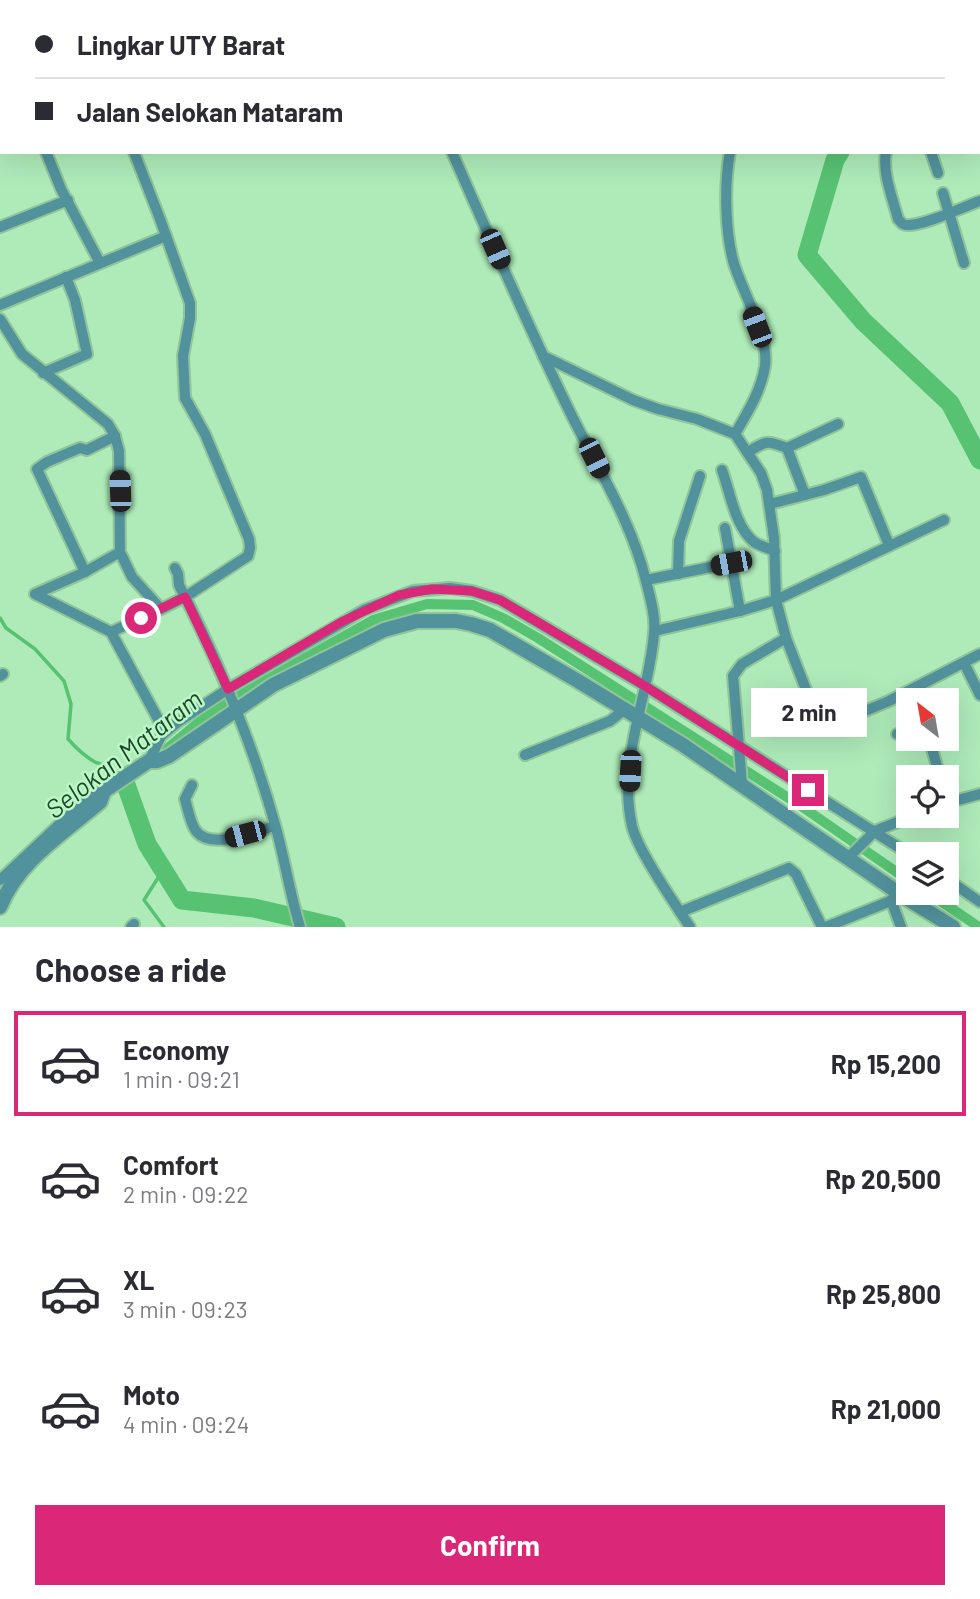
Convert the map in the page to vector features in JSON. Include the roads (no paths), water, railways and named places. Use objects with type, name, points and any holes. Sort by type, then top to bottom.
[{"type":"street","points":[[47,154],[61,189],[100,264]]},
{"type":"street","points":[[111,632],[185,597],[245,559],[250,544],[205,434],[184,396],[183,356],[190,310],[183,280],[135,154]]},
{"type":"street","points":[[453,154],[542,356],[619,508],[646,580],[655,631],[645,690],[634,713],[629,808],[633,829],[690,927]]},
{"type":"street","points":[[730,154],[727,211],[733,260],[757,327],[765,365],[756,398],[735,434]]},
{"type":"street","points":[[886,154],[884,161],[889,184],[898,219],[902,223],[909,225],[980,201]]},
{"type":"street","points":[[932,154],[938,173]]},
{"type":"street","points":[[943,193],[964,263]]},
{"type":"street","points":[[0,227],[68,200]]},
{"type":"street","points":[[0,305],[166,236]]},
{"type":"street","points":[[43,373],[87,354],[75,300],[66,277]]},
{"type":"street","points":[[0,319],[22,354],[99,417],[115,436],[119,451],[120,552],[132,576],[161,609]]},
{"type":"street","points":[[542,356],[633,400],[697,419],[735,434],[764,481],[770,504],[775,551],[776,600],[786,638],[817,718],[824,725],[829,726],[889,701],[980,654]]},
{"type":"street","points":[[787,449],[838,424]]},
{"type":"street","points":[[85,572],[37,469],[80,448],[87,450],[115,436]]},
{"type":"street","points":[[748,452],[764,442],[772,442],[787,449],[805,495]]},
{"type":"street","points":[[722,470],[740,522],[751,539],[775,551]]},
{"type":"street","points":[[678,573],[679,541],[700,476]]},
{"type":"street","points":[[770,504],[860,477],[889,545]]},
{"type":"street","points":[[655,631],[776,600],[944,520]]},
{"type":"street","points":[[725,528],[740,611]]},
{"type":"street","points":[[120,552],[85,572],[35,594],[111,632],[165,732]]},
{"type":"street","points":[[646,580],[731,563]]},
{"type":"street","points":[[175,568],[178,585],[229,690],[275,826],[300,927]]},
{"type":"street","points":[[0,907],[14,880],[104,794],[145,763],[165,732],[229,690],[364,610],[414,591],[450,588],[485,594],[500,600],[896,846]]},
{"type":"street","points":[[145,763],[169,757],[235,708],[282,680],[384,630],[408,623],[456,621],[482,627],[634,713],[743,781],[853,853],[896,897]]},
{"type":"street","points":[[743,781],[733,676],[742,664],[786,638]]},
{"type":"street","points":[[964,663],[980,695]]},
{"type":"street","points":[[525,755],[634,713]]},
{"type":"street","points":[[192,785],[185,799],[195,830],[201,835],[220,841],[275,826]]},
{"type":"street","points":[[0,880],[80,805],[92,796],[104,794]]},
{"type":"street","points":[[959,798],[980,794]]},
{"type":"street","points":[[853,853],[873,833],[896,823]]},
{"type":"street","points":[[680,912],[789,868],[796,874],[824,927],[896,898]]},
{"type":"street","points":[[959,887],[980,902]]},
{"type":"street","points":[[898,905],[901,927]]},
{"type":"street","points":[[911,905],[953,927]]},
{"type":"waterway","points":[[839,154],[807,255],[863,321],[950,403],[980,460]]},
{"type":"waterway","name":"Selokan Mataram","points":[[157,757],[217,707],[373,620],[427,604],[473,605],[538,638],[801,806],[896,872]]},
{"type":"waterway","points":[[0,618],[6,628],[35,649],[64,681],[71,704],[68,739],[87,757],[120,776]]},
{"type":"waterway","points":[[125,782],[147,844],[182,900],[254,908],[336,927]]},
{"type":"waterway","points":[[163,870],[144,900],[164,927]]},
{"type":"waterway","name":"Selokan Mataram","points":[[946,905],[979,927]]}]
